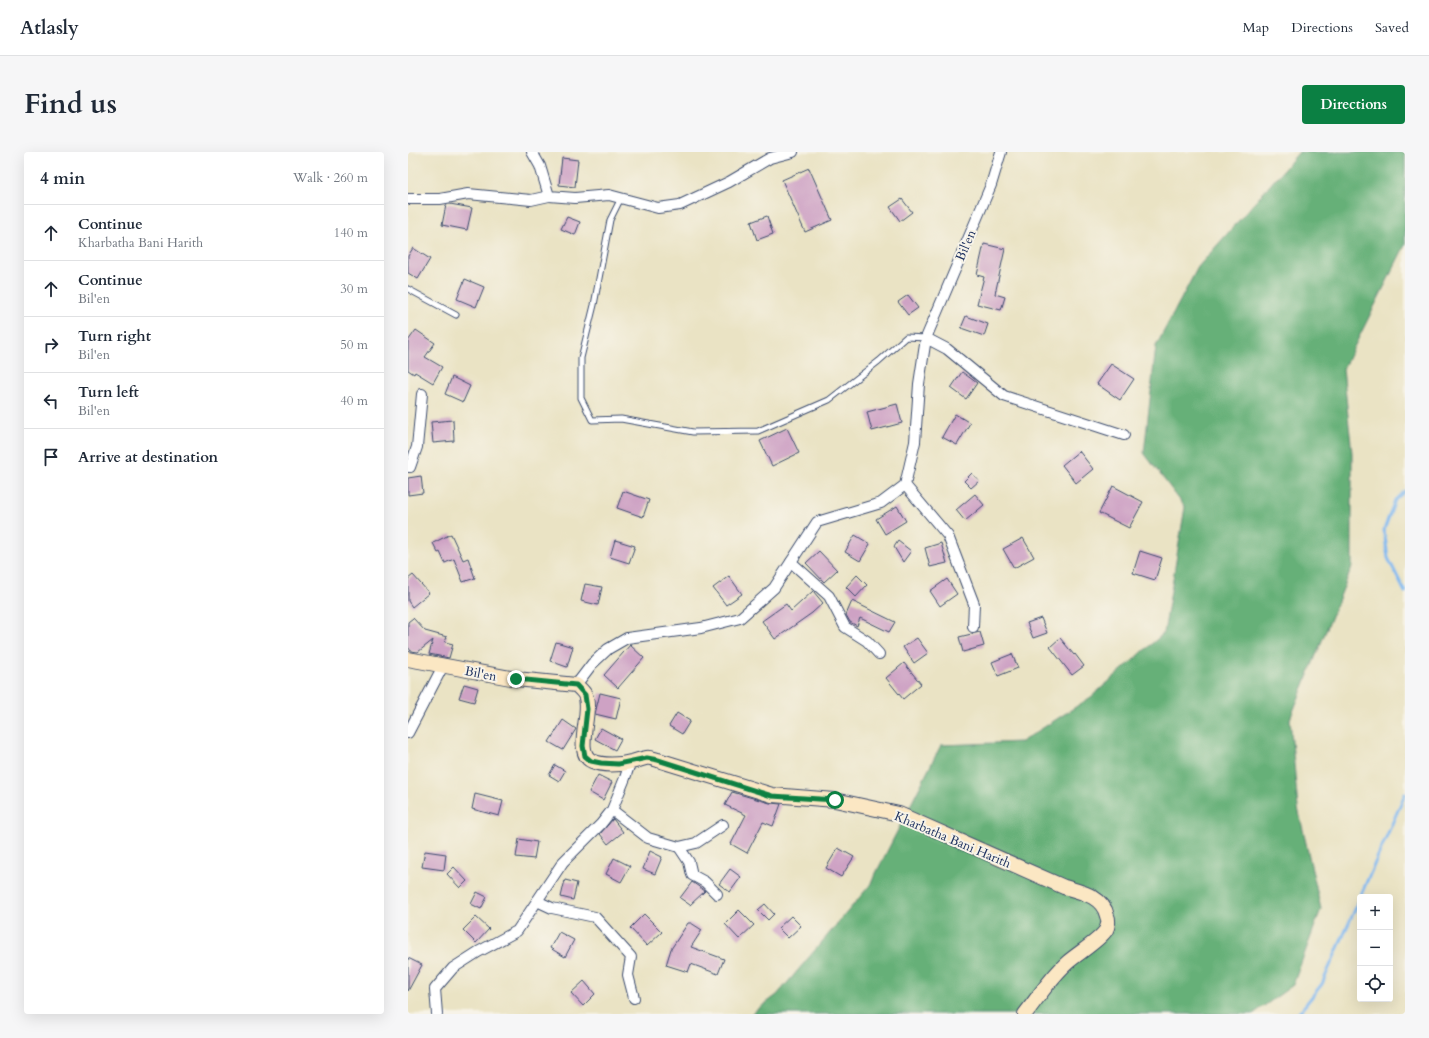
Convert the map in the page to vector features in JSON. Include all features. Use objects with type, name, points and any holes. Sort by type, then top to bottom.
[{"type":"street","points":[[532,152],[540,166],[549,196]]},
{"type":"street","points":[[408,199],[440,199],[468,194],[531,200],[549,196],[575,198],[609,195],[658,208],[680,205],[729,182],[770,158],[793,152]]},
{"type":"street","name":"Bil'en","points":[[905,485],[915,442],[919,384],[926,338],[991,185],[1001,152]]},
{"type":"street","points":[[926,338],[946,349],[1004,396],[1124,435]]},
{"type":"street","points":[[408,467],[410,466],[417,447],[422,394]]},
{"type":"street","points":[[437,1014],[435,989],[444,978],[459,964],[517,931],[563,862],[601,824],[612,810],[630,763],[601,763],[591,761],[585,756],[583,746],[587,709],[585,695],[576,685],[592,664],[608,649],[627,638],[701,628],[740,618],[774,588],[817,522],[880,503],[905,485],[948,536],[974,604],[973,627]]},
{"type":"street","points":[[791,562],[829,596],[845,627],[867,641],[879,654]]},
{"type":"street","name":"Bil'en","points":[[408,659],[516,679],[576,685]]},
{"type":"street","points":[[408,733],[444,666]]},
{"type":"street","name":"Kharbatha Bani Harith","points":[[630,763],[647,758],[658,760],[772,796],[835,800],[899,814],[1064,887],[1088,894],[1102,903],[1109,921],[1105,931],[1068,962],[1048,984],[1025,1014]]},
{"type":"street","points":[[612,810],[648,838],[679,847],[696,842],[723,825]]},
{"type":"street","points":[[679,847],[690,862],[692,875],[705,882],[717,894]]},
{"type":"street","points":[[537,901],[552,908],[596,917],[631,957],[628,975],[634,998]]},
{"type":"lane","points":[[621,198],[610,220],[594,305],[582,358],[581,398],[592,420],[621,419],[693,432],[758,431],[829,400],[879,361],[906,337],[926,338]]},
{"type":"lane","points":[[408,288],[456,315]]},
{"type":"green space","points":[[1299,152],[1405,152],[1405,245],[1343,369],[1352,453],[1352,567],[1290,719],[1298,808],[1321,909],[1293,985],[1253,1014],[751,1014],[777,995],[870,885],[941,745],[1021,742],[1091,697],[1164,633],[1185,507],[1144,453],[1156,346],[1198,267]]},
{"type":"building","points":[[562,158],[578,160],[575,187],[559,185]]},
{"type":"building","points":[[809,168],[832,220],[805,232],[782,180]]},
{"type":"building","points":[[902,199],[912,212],[900,221],[890,207]]},
{"type":"building","points":[[450,204],[472,208],[467,230],[442,225],[446,205]]},
{"type":"building","points":[[767,216],[773,234],[757,240],[751,222]]},
{"type":"building","points":[[567,217],[580,222],[575,235],[561,229]]},
{"type":"building","points":[[984,244],[1005,249],[995,294],[1005,297],[1001,310],[977,304],[984,277],[977,275]]},
{"type":"building","points":[[413,248],[430,259],[418,279],[408,273],[408,256]]},
{"type":"building","points":[[465,279],[484,287],[476,307],[457,299]]},
{"type":"building","points":[[908,295],[918,308],[908,315],[898,302]]},
{"type":"building","points":[[966,316],[988,324],[984,336],[961,328]]},
{"type":"building","points":[[416,330],[435,343],[425,357],[442,367],[433,383],[415,372],[414,374],[408,370],[408,341]]},
{"type":"building","points":[[1111,364],[1134,379],[1120,400],[1097,384]]},
{"type":"building","points":[[962,372],[977,383],[966,399],[951,388]]},
{"type":"building","points":[[452,377],[470,386],[463,402],[445,394]]},
{"type":"building","points":[[897,404],[902,423],[872,431],[867,412]]},
{"type":"building","points":[[955,414],[970,423],[957,445],[942,437]]},
{"type":"building","points":[[453,420],[454,441],[433,443],[431,422]]},
{"type":"building","points":[[787,428],[799,453],[772,466],[760,441]]},
{"type":"building","points":[[1079,451],[1093,469],[1076,483],[1062,465]]},
{"type":"building","points":[[972,473],[979,481],[971,488],[964,481]]},
{"type":"building","points":[[421,476],[423,493],[408,495],[408,478]]},
{"type":"building","points":[[1113,486],[1143,502],[1129,528],[1099,513]]},
{"type":"building","points":[[623,491],[649,500],[643,517],[617,508]]},
{"type":"building","points":[[975,494],[984,505],[965,521],[956,510]]},
{"type":"building","points":[[897,506],[906,521],[885,534],[876,519]]},
{"type":"building","points":[[451,534],[463,560],[468,558],[475,578],[463,582],[454,559],[445,563],[440,552],[438,553],[433,543]]},
{"type":"building","points":[[855,535],[870,544],[860,561],[845,552]]},
{"type":"building","points":[[1023,538],[1034,557],[1014,568],[1003,549]]},
{"type":"building","points":[[615,540],[635,546],[629,563],[610,557]]},
{"type":"building","points":[[898,541],[911,551],[903,562],[894,547]]},
{"type":"building","points":[[941,543],[947,563],[930,567],[925,548]]},
{"type":"building","points":[[819,551],[837,570],[824,582],[806,563]]},
{"type":"building","points":[[1140,551],[1162,558],[1155,580],[1133,573]]},
{"type":"building","points":[[413,575],[429,593],[412,607],[408,601],[408,579]]},
{"type":"building","points":[[857,575],[867,585],[856,597],[846,587]]},
{"type":"building","points":[[729,576],[742,594],[726,605],[713,588]]},
{"type":"building","points":[[947,579],[957,594],[940,606],[930,591]]},
{"type":"building","points":[[585,584],[602,587],[598,605],[581,601]]},
{"type":"building","points":[[813,591],[823,603],[812,613],[775,639],[762,621],[786,604],[791,611]]},
{"type":"building","points":[[852,601],[895,622],[889,632],[860,618],[857,626],[850,622],[846,615]]},
{"type":"building","points":[[413,618],[425,631],[447,637],[445,642],[453,644],[449,658],[429,654],[433,640],[418,652],[411,651],[408,647],[408,622]]},
{"type":"building","points":[[1041,618],[1047,633],[1033,638],[1027,623]]},
{"type":"building","points":[[980,632],[984,646],[963,652],[959,637]]},
{"type":"building","points":[[917,638],[928,653],[914,663],[903,647]]},
{"type":"building","points":[[1060,638],[1084,666],[1072,675],[1050,647]]},
{"type":"building","points":[[556,642],[573,647],[567,667],[550,661]]},
{"type":"building","points":[[630,645],[644,658],[618,688],[604,675]]},
{"type":"building","points":[[1012,654],[1018,668],[998,676],[992,662]]},
{"type":"building","points":[[904,663],[921,684],[903,699],[886,678]]},
{"type":"building","points":[[464,684],[478,688],[474,702],[459,698]]},
{"type":"building","points":[[600,693],[621,698],[616,719],[595,714]]},
{"type":"building","points":[[677,713],[690,721],[682,734],[669,726]]},
{"type":"building","points":[[563,720],[576,729],[563,750],[549,742]]},
{"type":"building","points":[[601,728],[621,739],[615,750],[595,739]]},
{"type":"building","points":[[555,765],[565,771],[559,781],[549,775]]},
{"type":"building","points":[[598,775],[612,782],[603,800],[589,792]]},
{"type":"building","points":[[732,792],[770,803],[781,804],[773,826],[763,822],[747,853],[731,844],[746,815],[725,805]]},
{"type":"building","points":[[475,794],[503,801],[499,816],[472,809]]},
{"type":"building","points":[[613,819],[623,832],[608,844],[600,834]]},
{"type":"building","points":[[519,839],[537,842],[534,859],[516,857]]},
{"type":"building","points":[[838,848],[854,857],[841,877],[826,868]]},
{"type":"building","points":[[425,851],[446,854],[444,870],[422,867]]},
{"type":"building","points":[[650,851],[662,857],[655,874],[643,869]]},
{"type":"building","points":[[614,858],[630,866],[621,882],[606,874]]},
{"type":"building","points":[[454,867],[467,881],[460,888],[447,874]]},
{"type":"building","points":[[730,869],[741,877],[730,892],[719,884]]},
{"type":"building","points":[[565,880],[577,883],[573,900],[561,897]]},
{"type":"building","points":[[692,882],[705,891],[690,905],[680,898]]},
{"type":"building","points":[[477,892],[487,897],[481,909],[471,904]]},
{"type":"building","points":[[765,904],[774,914],[768,920],[758,910]]},
{"type":"building","points":[[739,910],[754,925],[739,939],[725,924]]},
{"type":"building","points":[[644,914],[662,932],[647,946],[630,928]]},
{"type":"building","points":[[791,916],[801,926],[788,938],[778,928]]},
{"type":"building","points":[[476,917],[489,929],[476,943],[463,930]]},
{"type":"building","points":[[688,923],[691,923],[702,930],[691,947],[724,959],[718,974],[691,964],[688,972],[666,965],[671,949]]},
{"type":"building","points":[[559,932],[574,940],[565,957],[550,948]]},
{"type":"building","points":[[408,958],[422,965],[408,991]]},
{"type":"building","points":[[584,981],[595,994],[583,1006],[571,993]]},
{"type":"waterway","points":[[1405,491],[1395,500],[1384,530],[1388,558],[1405,592]]},
{"type":"waterway","points":[[1361,894],[1405,794]]},
{"type":"waterway","points":[[1298,1014],[1322,984],[1357,905]]},
{"type":"route","points":[[516,679],[576,685],[585,695],[587,709],[583,746],[585,756],[591,761],[618,764],[630,763],[647,758],[658,760],[772,796],[835,800]]}]
